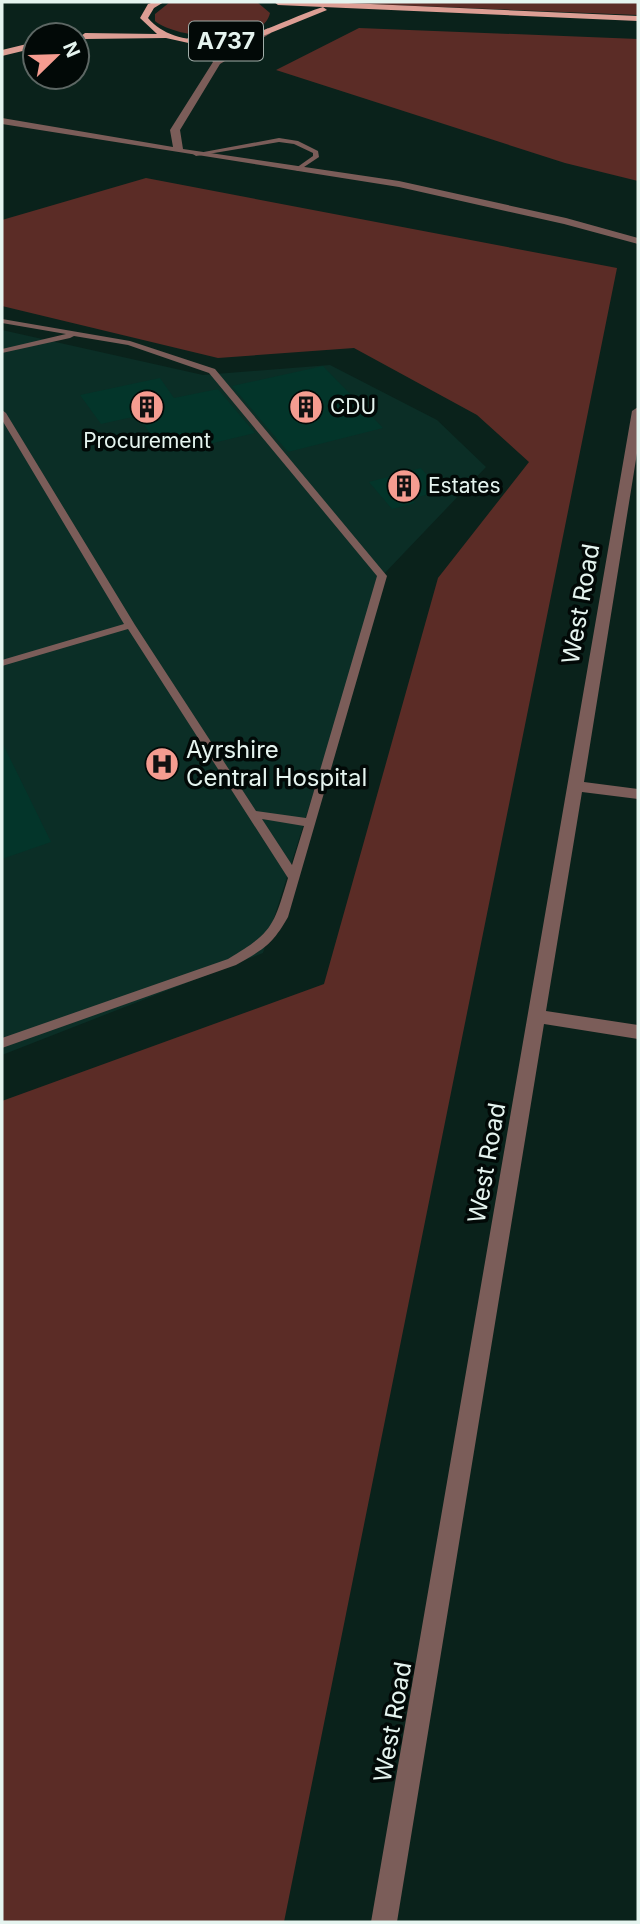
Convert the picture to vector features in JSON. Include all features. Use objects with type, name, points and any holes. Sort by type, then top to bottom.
[{"type":"main road","name":"A737","points":[[271,2],[281,13],[351,7]]},
{"type":"main road","points":[[144,18],[153,3]]},
{"type":"main road","name":"A737","points":[[281,13],[351,7],[638,19]]},
{"type":"main road","name":"A737","points":[[91,37],[232,40],[268,32],[281,13]]},
{"type":"main road","name":"A737","points":[[91,35],[123,28],[144,18],[148,26],[170,37]]},
{"type":"main road","points":[[2,54],[21,49]]},
{"type":"street","points":[[178,151],[175,130],[217,62],[268,32]]},
{"type":"street","points":[[190,40],[211,51],[217,62]]},
{"type":"street","points":[[2,121],[196,154],[399,184],[566,221],[638,241]]},
{"type":"street","name":"West Road","points":[[384,1922],[638,411]]},
{"type":"street","points":[[575,786],[638,794]]},
{"type":"street","points":[[536,1016],[638,1032]]},
{"type":"lane","points":[[196,154],[288,140],[316,152],[316,157],[298,169]]},
{"type":"lane","points":[[2,321],[130,344],[212,370],[382,576],[311,823],[282,917],[271,936],[232,962],[2,1044]]},
{"type":"lane","points":[[2,334],[12,323]]},
{"type":"lane","points":[[2,351],[77,335]]},
{"type":"lane","points":[[2,413],[130,625],[294,878]]},
{"type":"lane","points":[[2,663],[130,625]]},
{"type":"lane","points":[[253,814],[311,823]]},
{"type":"shaded area","points":[[170,2],[257,2],[270,13],[264,24],[252,31],[236,35],[199,35],[181,32],[155,21],[155,14]]},
{"type":"shaded area","points":[[319,2],[638,2],[638,15]]},
{"type":"shaded area","points":[[359,28],[638,39],[638,181],[565,163],[276,70]]},
{"type":"shaded area","points":[[146,178],[617,268],[284,1922],[2,1922],[2,1101],[324,984],[438,578],[529,462],[477,415],[354,348],[218,358],[2,306],[2,220]]},
{"type":"shaded area","name":"Ayrshire Central Hospital","points":[[2,330],[203,375],[330,365],[437,420],[486,467],[382,576],[263,953],[2,1055]]},
{"type":"building","name":"CDU","points":[[323,366],[383,428],[288,452],[232,386]]},
{"type":"building","name":"Procurement","points":[[160,378],[174,398],[218,389],[255,433],[205,445],[194,432],[156,441],[137,416],[101,424],[80,395]]},
{"type":"building","name":"Estates","points":[[421,468],[440,491],[411,499],[415,503],[392,509],[369,482]]},
{"type":"building","points":[[2,742],[51,842],[2,859]]},
{"type":"place","name":"Procurement","points":[[147,407]]},
{"type":"place","name":"CDU","points":[[306,407]]},
{"type":"place","name":"Estates","points":[[404,486]]},
{"type":"place","name":"Ayrshire Central Hospital","points":[[162,764]]}]
